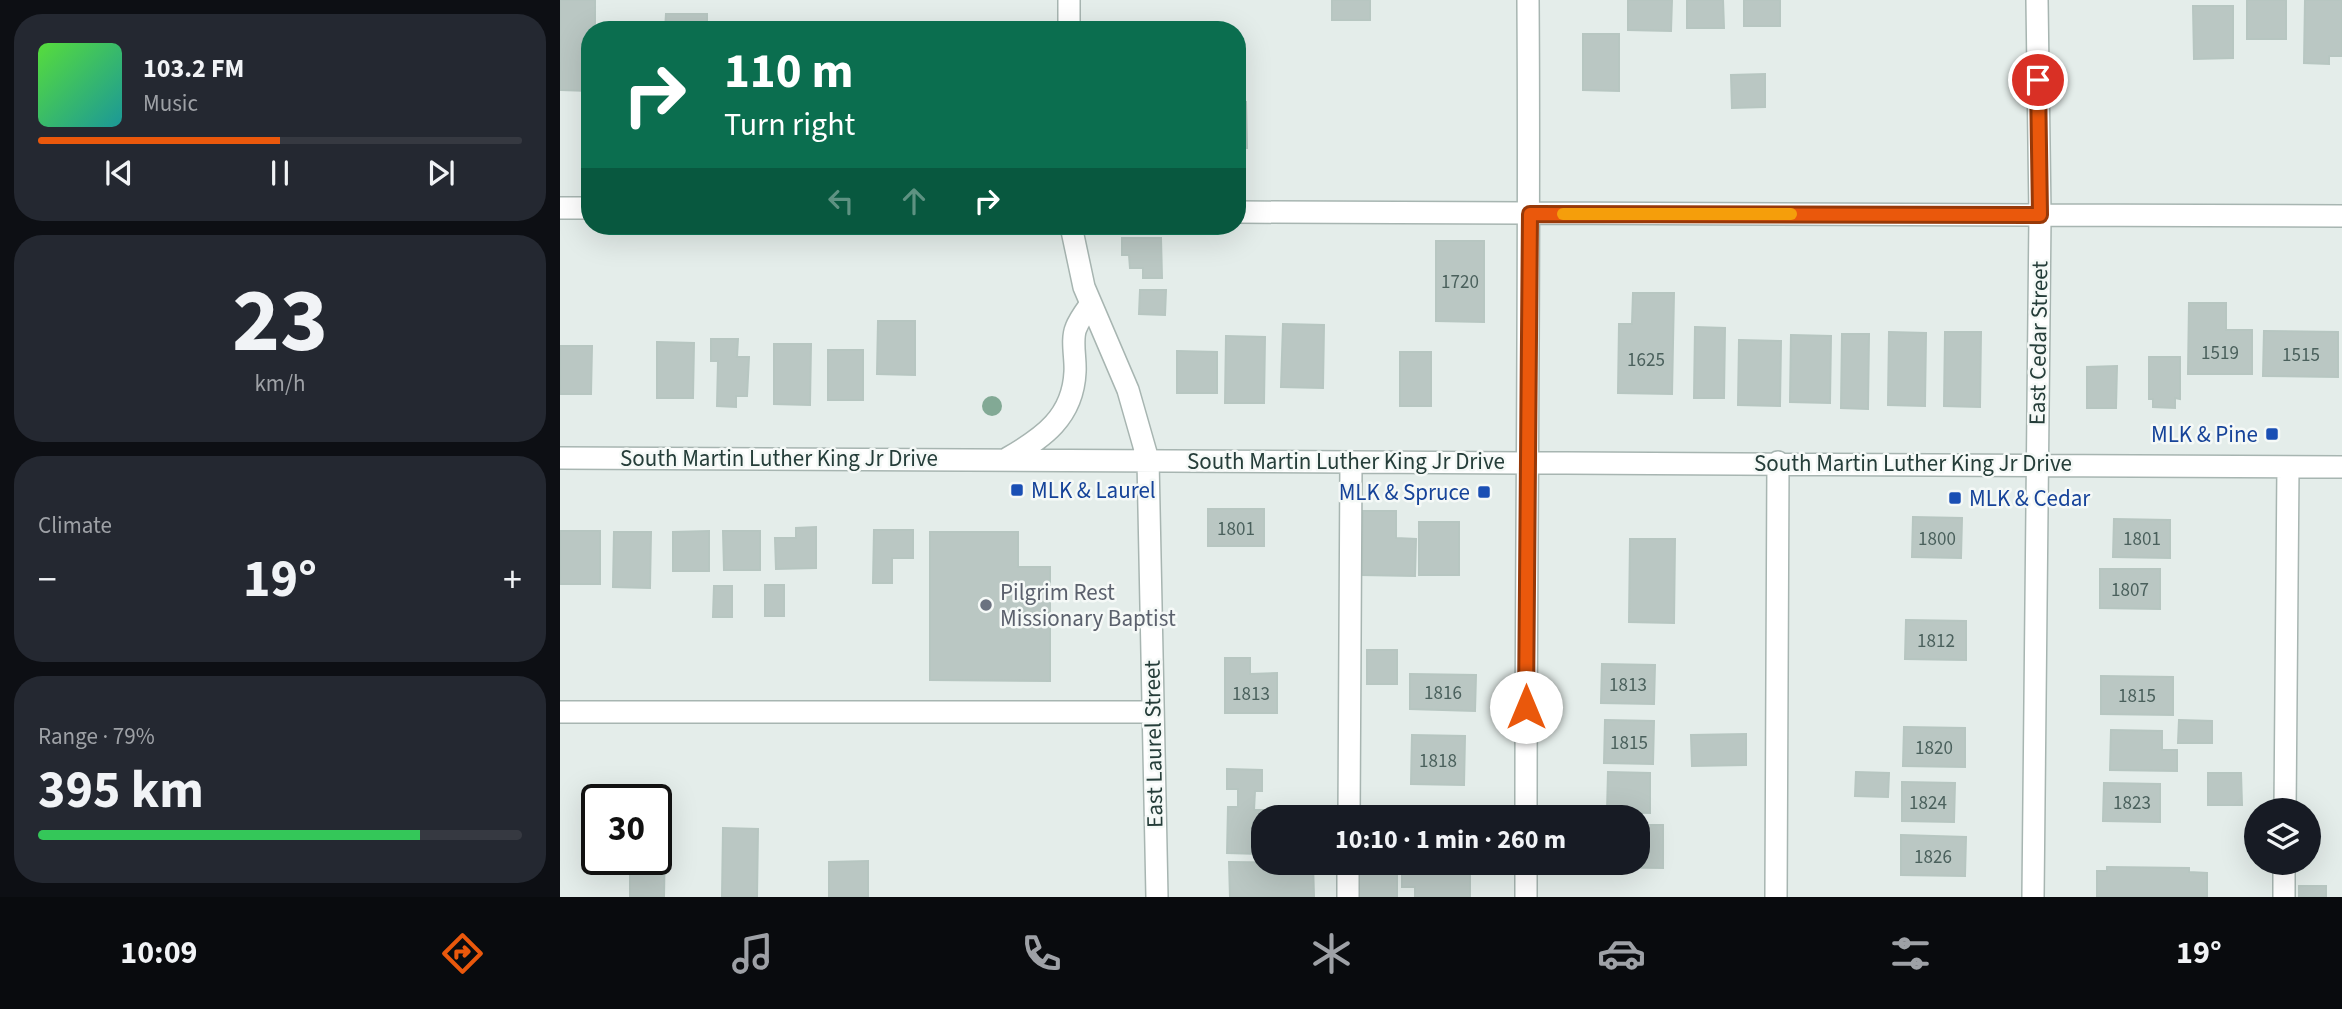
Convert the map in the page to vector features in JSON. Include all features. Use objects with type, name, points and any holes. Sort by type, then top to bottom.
[{"type":"street","points":[[1069,0],[1069,21]]},
{"type":"street","points":[[1526,805],[1526,463],[1530,214],[1528,0]]},
{"type":"street","name":"East Cedar Street","points":[[2033,897],[2040,215],[2037,0]]},
{"type":"street","points":[[560,208],[581,208]]},
{"type":"street","points":[[1246,212],[2342,216]]},
{"type":"street","name":"East Laurel Street","points":[[1072,235],[1090,304],[1128,390],[1148,460],[1157,897]]},
{"type":"street","points":[[1006,459],[1046,435],[1061,416],[1072,393],[1075,330],[1090,304]]},
{"type":"street","name":"South Martin Luther King Jr Drive","points":[[560,458],[1778,462],[2342,467]]},
{"type":"street","points":[[1349,805],[1351,462]]},
{"type":"street","points":[[1776,897],[1778,462]]},
{"type":"street","points":[[2285,798],[2288,467]]},
{"type":"street","points":[[560,712],[1152,712]]},
{"type":"street","points":[[1348,897],[1349,875]]},
{"type":"street","points":[[1526,875],[1526,897]]},
{"type":"street","points":[[2284,875],[2284,897]]},
{"type":"building","points":[[560,0],[595,0],[595,21],[581,21],[581,91],[560,90]]},
{"type":"building","points":[[1332,0],[1370,0],[1370,20],[1332,20]]},
{"type":"building","points":[[1628,0],[1672,0],[1671,31],[1628,30]]},
{"type":"building","points":[[1687,0],[1723,0],[1724,28],[1687,28]]},
{"type":"building","points":[[1744,0],[1780,0],[1780,26],[1744,26]]},
{"type":"building","points":[[2247,0],[2286,0],[2286,39],[2247,39]]},
{"type":"building","points":[[2305,0],[2342,0],[2342,56],[2329,56],[2329,64],[2304,63]]},
{"type":"building","points":[[2193,6],[2233,6],[2233,58],[2194,59]]},
{"type":"building","points":[[666,14],[707,14],[707,21],[666,21]]},
{"type":"building","points":[[1583,34],[1619,34],[1619,91],[1583,90]]},
{"type":"building","points":[[1765,74],[1765,107],[1732,108],[1731,75]]},
{"type":"building","points":[[1122,238],[1161,238],[1162,278],[1143,278],[1143,268],[1130,268],[1129,255],[1122,255]]},
{"type":"building","points":[[1436,241],[1484,241],[1484,322],[1436,321]]},
{"type":"building","points":[[1140,290],[1166,290],[1165,315],[1139,314]]},
{"type":"building","points":[[1633,293],[1674,293],[1672,394],[1618,393],[1619,324],[1632,324]]},
{"type":"building","points":[[2189,303],[2226,303],[2226,330],[2252,330],[2252,374],[2188,374]]},
{"type":"building","points":[[878,321],[915,321],[915,375],[877,374]]},
{"type":"building","points":[[1283,324],[1324,325],[1323,388],[1281,387]]},
{"type":"building","points":[[1695,327],[1725,328],[1724,398],[1694,398]]},
{"type":"building","points":[[2264,331],[2338,332],[2338,377],[2263,376]]},
{"type":"building","points":[[1889,332],[1926,333],[1925,406],[1888,405]]},
{"type":"building","points":[[1945,332],[1981,332],[1980,407],[1944,406]]},
{"type":"building","points":[[1842,334],[1869,334],[1868,409],[1841,408]]},
{"type":"building","points":[[1791,335],[1831,336],[1830,403],[1790,402]]},
{"type":"building","points":[[1226,336],[1265,337],[1264,403],[1225,403]]},
{"type":"building","points":[[711,339],[738,339],[737,357],[749,357],[747,396],[736,396],[736,407],[717,406],[718,361],[711,361]]},
{"type":"building","points":[[1739,340],[1781,341],[1780,406],[1738,405]]},
{"type":"building","points":[[657,342],[694,343],[693,398],[657,398]]},
{"type":"building","points":[[774,344],[811,344],[810,405],[774,404]]},
{"type":"building","points":[[560,346],[592,346],[591,394],[560,394]]},
{"type":"building","points":[[828,350],[863,350],[863,400],[828,400]]},
{"type":"building","points":[[1177,351],[1217,352],[1217,393],[1177,393]]},
{"type":"building","points":[[1400,352],[1431,352],[1431,406],[1400,406]]},
{"type":"building","points":[[2149,357],[2180,357],[2180,399],[2175,398],[2175,408],[2153,407],[2153,399],[2149,399]]},
{"type":"building","points":[[2117,366],[2116,408],[2087,408],[2087,367]]},
{"type":"building","points":[[1208,509],[1264,509],[1264,546],[1208,546]]},
{"type":"building","points":[[1363,511],[1396,511],[1396,538],[1416,539],[1415,576],[1362,575]]},
{"type":"building","points":[[1913,517],[1962,518],[1961,558],[1912,557]]},
{"type":"building","points":[[2114,519],[2170,520],[2170,558],[2113,557]]},
{"type":"building","points":[[1419,522],[1459,522],[1459,575],[1419,575]]},
{"type":"building","points":[[816,527],[816,568],[776,569],[775,538],[796,538],[796,528]]},
{"type":"building","points":[[874,530],[913,530],[913,558],[892,558],[892,583],[873,583]]},
{"type":"building","points":[[560,531],[600,531],[600,584],[560,584]]},
{"type":"building","points":[[709,531],[709,571],[673,571],[673,532]]},
{"type":"building","points":[[723,531],[760,531],[760,570],[724,570]]},
{"type":"building","points":[[614,532],[651,532],[650,588],[613,587]]},
{"type":"building","points":[[930,532],[1018,532],[1018,567],[1050,567],[1050,681],[930,680]]},
{"type":"building","points":[[1630,539],[1675,539],[1674,623],[1629,622]]},
{"type":"building","points":[[2100,569],[2160,569],[2160,609],[2100,608]]},
{"type":"building","points":[[765,585],[784,585],[784,616],[765,616]]},
{"type":"building","points":[[714,586],[732,586],[732,617],[713,617]]},
{"type":"building","points":[[1906,620],[1966,621],[1966,660],[1905,659]]},
{"type":"building","points":[[1367,650],[1397,650],[1397,684],[1367,684]]},
{"type":"building","points":[[1225,658],[1250,658],[1250,674],[1277,673],[1277,713],[1225,713]]},
{"type":"building","points":[[1602,664],[1655,665],[1654,704],[1601,703]]},
{"type":"building","points":[[1410,674],[1476,675],[1475,711],[1410,709]]},
{"type":"building","points":[[2101,676],[2173,677],[2173,715],[2101,714]]},
{"type":"building","points":[[1605,720],[1654,721],[1653,764],[1604,763]]},
{"type":"building","points":[[2179,720],[2212,721],[2212,743],[2178,743]]},
{"type":"building","points":[[1904,727],[1965,728],[1965,767],[1903,766]]},
{"type":"building","points":[[2111,730],[2162,731],[2162,750],[2177,750],[2177,771],[2110,770]]},
{"type":"building","points":[[1746,734],[1746,765],[1692,766],[1691,735]]},
{"type":"building","points":[[1412,735],[1465,736],[1464,785],[1411,784]]},
{"type":"building","points":[[1227,769],[1262,770],[1262,791],[1255,791],[1254,805],[1251,805],[1251,854],[1227,853],[1228,807],[1238,807],[1238,789],[1227,789]]},
{"type":"building","points":[[1608,772],[1650,773],[1650,805],[1607,805]]},
{"type":"building","points":[[1856,772],[1889,773],[1888,797],[1855,796]]},
{"type":"building","points":[[2208,773],[2241,773],[2242,805],[2208,805]]},
{"type":"building","points":[[1902,782],[1955,783],[1954,822],[1902,821]]},
{"type":"building","points":[[2104,783],[2160,784],[2160,822],[2103,821]]},
{"type":"building","points":[[1650,825],[1663,825],[1663,868],[1650,868]]},
{"type":"building","points":[[723,828],[758,829],[757,897],[722,897]]},
{"type":"building","points":[[1901,835],[1966,837],[1965,876],[1901,875]]},
{"type":"building","points":[[868,861],[868,897],[829,897],[829,862]]},
{"type":"building","points":[[1229,862],[1251,862],[1251,875],[1313,875],[1314,897],[1230,897]]},
{"type":"building","points":[[2107,867],[2189,868],[2189,872],[2207,873],[2207,897],[2097,897],[2097,871],[2107,871]]},
{"type":"building","points":[[630,875],[664,875],[664,897],[630,896]]},
{"type":"building","points":[[1359,875],[1397,875],[1397,897],[1359,897]]},
{"type":"building","points":[[1402,875],[1470,875],[1470,897],[1415,897],[1415,887],[1402,887]]},
{"type":"building","points":[[2299,886],[2326,886],[2326,897],[2299,897]]},
{"type":"slow traffic","points":[[1563,214],[1791,214]]},
{"type":"place","name":"MLK & Pine","points":[[2272,434]]},
{"type":"place","name":"MLK & Laurel","points":[[1017,490]]},
{"type":"place","name":"MLK & Spruce","points":[[1484,492]]},
{"type":"place","name":"MLK & Cedar","points":[[1955,498]]},
{"type":"place","name":"Pilgrim Rest Missionary Baptist","points":[[986,605]]},
{"type":"route","points":[[1526,707],[1530,214],[2040,215],[2038,80]]}]
